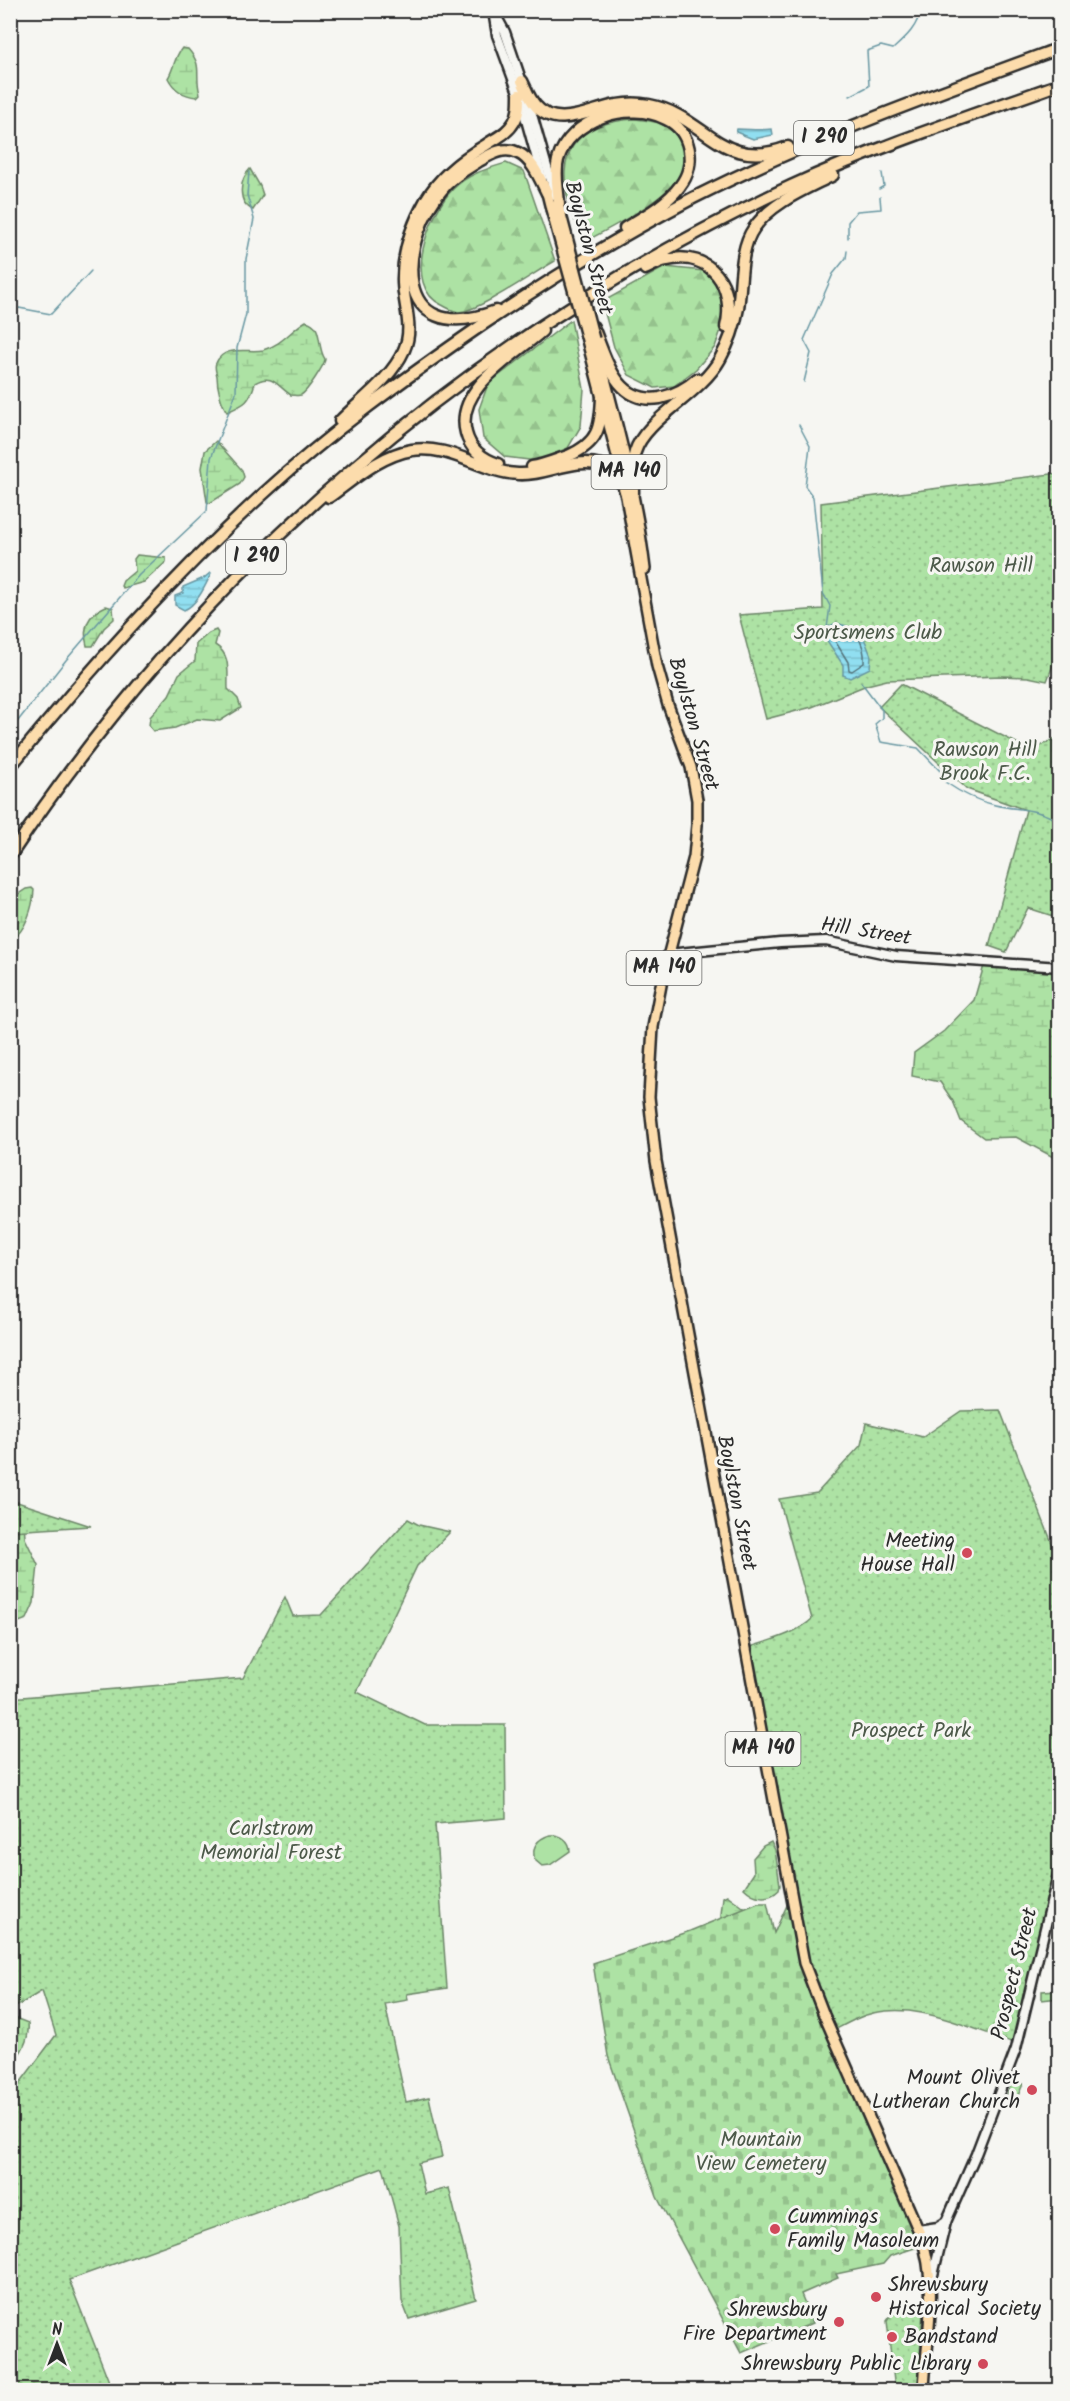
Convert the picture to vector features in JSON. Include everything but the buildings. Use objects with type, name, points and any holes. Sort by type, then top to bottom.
[{"type":"highway","name":"I 290","points":[[10,767],[134,622],[180,574],[284,476],[383,394],[510,306],[578,262],[692,199],[820,139],[1059,48]]},
{"type":"highway","points":[[522,81],[535,106],[553,117],[567,117],[616,105],[637,104],[658,107],[675,113],[722,145],[744,152],[771,152],[793,144],[820,139]]},
{"type":"highway","name":"I 290","points":[[10,856],[79,760],[155,665],[216,597],[356,465],[496,356],[593,293],[670,248],[749,207],[816,175],[886,147],[1059,84]]},
{"type":"highway","points":[[284,476],[381,381],[399,359],[409,331],[403,285],[404,259],[419,212],[439,181],[451,169],[511,126],[517,116],[519,95]]},
{"type":"highway","points":[[555,208],[559,158],[575,133],[588,123],[617,114],[647,113],[672,122],[687,141],[690,156],[688,170],[676,191],[662,204],[578,262]]},
{"type":"highway","points":[[630,493],[634,459],[640,441],[653,424],[705,381],[728,342],[738,307],[745,249],[752,230],[761,219],[786,200],[886,147]]},
{"type":"highway","points":[[510,306],[478,317],[460,320],[446,320],[431,312],[418,299],[412,282],[412,261],[417,238],[432,204],[447,183],[498,152],[511,151],[524,157],[534,169],[547,193]]},
{"type":"highway","points":[[588,316],[593,339],[611,372],[622,387],[641,397],[662,398],[690,386],[708,366],[725,331],[729,305],[726,289],[718,276],[704,264],[691,260],[666,260],[593,293]]},
{"type":"highway","points":[[569,308],[475,390],[465,412],[464,424],[467,438],[480,455],[501,465],[524,468],[553,462],[581,450],[595,437],[600,427],[602,396]]},
{"type":"highway","points":[[292,523],[382,461],[406,451],[424,449],[445,452],[492,469],[519,474],[531,474],[585,463],[596,464],[618,476],[630,493]]},
{"type":"main road","name":"Boylston Street","points":[[547,193],[555,208],[588,316]]},
{"type":"main road","name":"Boylston Street","points":[[555,208],[624,450],[644,560],[647,607],[659,673],[692,770],[697,800],[694,857],[656,1008],[652,1040],[650,1103],[653,1146],[790,1899],[804,1963],[810,1982],[920,2233],[927,2254],[931,2283],[924,2391]]},
{"type":"main road","name":"Boylston Street","points":[[593,339],[602,396],[630,493]]},
{"type":"street","name":"Boylston Street","points":[[493,10],[505,32],[522,81],[555,208]]},
{"type":"street","name":"Boylston Street","points":[[493,10],[497,34],[519,95],[547,193]]},
{"type":"street","name":"Hill Street","points":[[668,954],[826,941],[900,957],[1059,967]]},
{"type":"street","name":"Prospect Street","points":[[931,2283],[946,2222],[976,2154],[1016,2049],[1059,1866]]},
{"type":"street","points":[[920,2233],[946,2222]]},
{"type":"street","points":[[920,2233],[943,2232]]},
{"type":"green space","points":[[182,48],[188,49],[196,61],[200,94],[197,97],[180,92],[168,78]]},
{"type":"green space","points":[[635,119],[662,124],[677,136],[682,143],[686,158],[681,173],[655,200],[637,213],[590,239],[574,220],[568,199],[565,180],[570,151],[578,140],[601,125]]},
{"type":"green space","points":[[506,163],[524,171],[555,261],[480,305],[468,310],[455,311],[430,296],[423,282],[421,266],[428,231],[435,215],[453,189],[465,179]]},
{"type":"green space","points":[[250,169],[263,195],[253,210],[244,202],[241,191],[246,174]]},
{"type":"green space","points":[[665,267],[704,271],[718,282],[725,304],[722,327],[715,347],[696,369],[674,386],[655,388],[629,375],[614,347],[602,302]]},
{"type":"green space","points":[[571,320],[584,389],[581,426],[568,448],[537,461],[505,457],[483,438],[479,409],[488,384]]},
{"type":"green space","points":[[306,321],[312,323],[318,332],[325,359],[307,389],[301,395],[291,395],[270,380],[261,380],[255,383],[246,402],[227,412],[220,395],[215,369],[220,357],[231,351],[257,351],[270,348]]},
{"type":"green space","points":[[216,441],[242,470],[244,477],[240,484],[210,503],[207,502],[202,468],[205,451]]},
{"type":"green space","name":"Rawson Hill","points":[[1059,473],[1059,665],[1053,665],[1047,681],[1028,677],[1002,676],[887,680],[867,685],[812,707],[766,719],[739,615],[823,609],[821,503]]},
{"type":"green space","points":[[137,555],[166,558],[166,562],[144,582],[123,588],[121,586],[123,581],[135,571],[134,559]]},
{"type":"green space","points":[[106,606],[113,608],[114,619],[104,628],[93,646],[87,646],[85,633],[88,622],[95,613]]},
{"type":"green space","points":[[216,630],[218,633],[215,645],[224,654],[228,665],[228,689],[238,699],[241,708],[220,721],[197,719],[175,728],[153,731],[149,726],[150,717],[169,695],[179,674],[195,661],[196,644]]},
{"type":"green space","name":"Rawson Hill Brook F.C.","points":[[901,684],[1032,751],[1059,736],[1059,918],[1028,908],[1006,952],[989,946],[1026,810],[967,789],[879,707]]},
{"type":"green space","points":[[26,889],[34,890],[28,918],[21,931],[11,940],[11,899]]},
{"type":"green space","points":[[985,962],[1059,967],[1059,1157],[1055,1158],[1016,1137],[984,1138],[961,1121],[953,1101],[940,1082],[912,1076],[914,1053],[944,1031],[974,1000]]},
{"type":"green space","name":"Prospect Park","points":[[1000,1410],[1054,1548],[1060,1549],[1059,1866],[1017,2044],[958,2023],[917,2012],[876,2013],[856,2019],[831,2032],[810,1982],[745,1649],[789,1633],[812,1619],[779,1499],[817,1493],[861,1445],[866,1423],[923,1437],[961,1411]]},
{"type":"green space","points":[[11,1500],[91,1526],[11,1531]]},
{"type":"green space","points":[[11,1501],[24,1518],[25,1538],[38,1565],[34,1603],[27,1619],[11,1625]]},
{"type":"green space","name":"Carlstrom Memorial Forest","points":[[408,1519],[419,1525],[450,1532],[417,1566],[357,1692],[425,1725],[505,1725],[506,1818],[435,1824],[447,1988],[407,1994],[408,2000],[385,2004],[406,2102],[429,2097],[442,2157],[418,2163],[425,2194],[449,2188],[476,2299],[409,2319],[402,2301],[399,2226],[383,2167],[69,2280],[110,2384],[95,2390],[11,2390],[11,2095],[56,2035],[42,1991],[14,2008],[11,2007],[11,1698],[243,1678],[285,1597],[293,1616],[321,1615]]},
{"type":"green space","points":[[550,1835],[564,1838],[570,1851],[550,1865],[542,1866],[535,1860],[535,1847],[538,1841]]},
{"type":"green space","points":[[771,1842],[775,1850],[780,1885],[779,1890],[775,1893],[761,1897],[744,1888],[754,1873],[753,1858],[763,1846]]},
{"type":"green space","points":[[727,1895],[747,1910],[720,1923],[723,1897]]},
{"type":"green space","name":"Mountain View Cemetery","points":[[790,1899],[804,1963],[924,2245],[890,2256],[883,2264],[836,2274],[838,2278],[801,2294],[813,2323],[741,2353],[657,2197],[608,2056],[593,1963],[690,1931],[758,1903],[767,1903],[774,1933]]},
{"type":"green space","points":[[1059,1990],[1059,1998],[1042,2000],[1042,1991]]},
{"type":"green space","points":[[10,2006],[15,2018],[28,2023],[28,2035],[24,2046],[11,2065]]},
{"type":"green space","points":[[1013,2080],[1023,2084],[1017,2098],[1007,2094]]},
{"type":"green space","points":[[916,2310],[923,2312],[918,2384],[916,2389],[895,2390],[887,2321],[892,2314]]},
{"type":"water","points":[[737,129],[772,129],[773,135],[753,139],[736,132]]},
{"type":"water","points":[[210,573],[197,600],[189,608],[184,610],[175,605],[175,596],[183,593],[183,587]]},
{"type":"water","points":[[836,623],[861,630],[871,656],[870,668],[850,678],[843,675],[843,665],[826,639],[824,629]]},
{"type":"waterway","points":[[850,96],[869,86],[867,51],[881,46],[893,49],[914,27],[920,10]]},
{"type":"waterway","points":[[10,731],[66,660],[139,575],[207,511],[211,458],[236,393],[237,348],[246,314],[246,259],[254,219],[247,195],[249,172]]},
{"type":"waterway","points":[[879,189],[884,186],[882,173]]},
{"type":"waterway","points":[[848,238],[848,222],[857,211],[881,209],[880,197]]},
{"type":"waterway","points":[[804,382],[811,353],[804,340],[833,274],[846,258],[847,251]]},
{"type":"waterway","points":[[10,311],[19,308],[51,314],[91,271]]},
{"type":"waterway","points":[[799,425],[810,446],[805,486],[813,497],[823,593],[830,606],[827,628]]},
{"type":"waterway","points":[[861,682],[882,710],[882,718],[875,724],[881,742],[918,748],[942,773],[945,782],[975,799],[1040,813],[1054,819],[1060,814]]},
{"type":"waterway","points":[[1060,797],[1060,803]]},
{"type":"place","name":"Meeting House Hall","points":[[967,1553]]},
{"type":"place","name":"Mount Olivet Lutheran Church","points":[[1032,2090]]},
{"type":"place","name":"Cummings Family Masoleum","points":[[775,2229]]},
{"type":"place","name":"Shrewsbury Historical Society","points":[[876,2297]]},
{"type":"place","name":"Shrewsbury Fire Department","points":[[839,2322]]},
{"type":"place","name":"Bandstand","points":[[892,2337]]},
{"type":"place","name":"Shrewsbury Public Library","points":[[983,2364]]},
{"type":"park label","name":"Sportsmens Club","points":[[868,633]]}]
